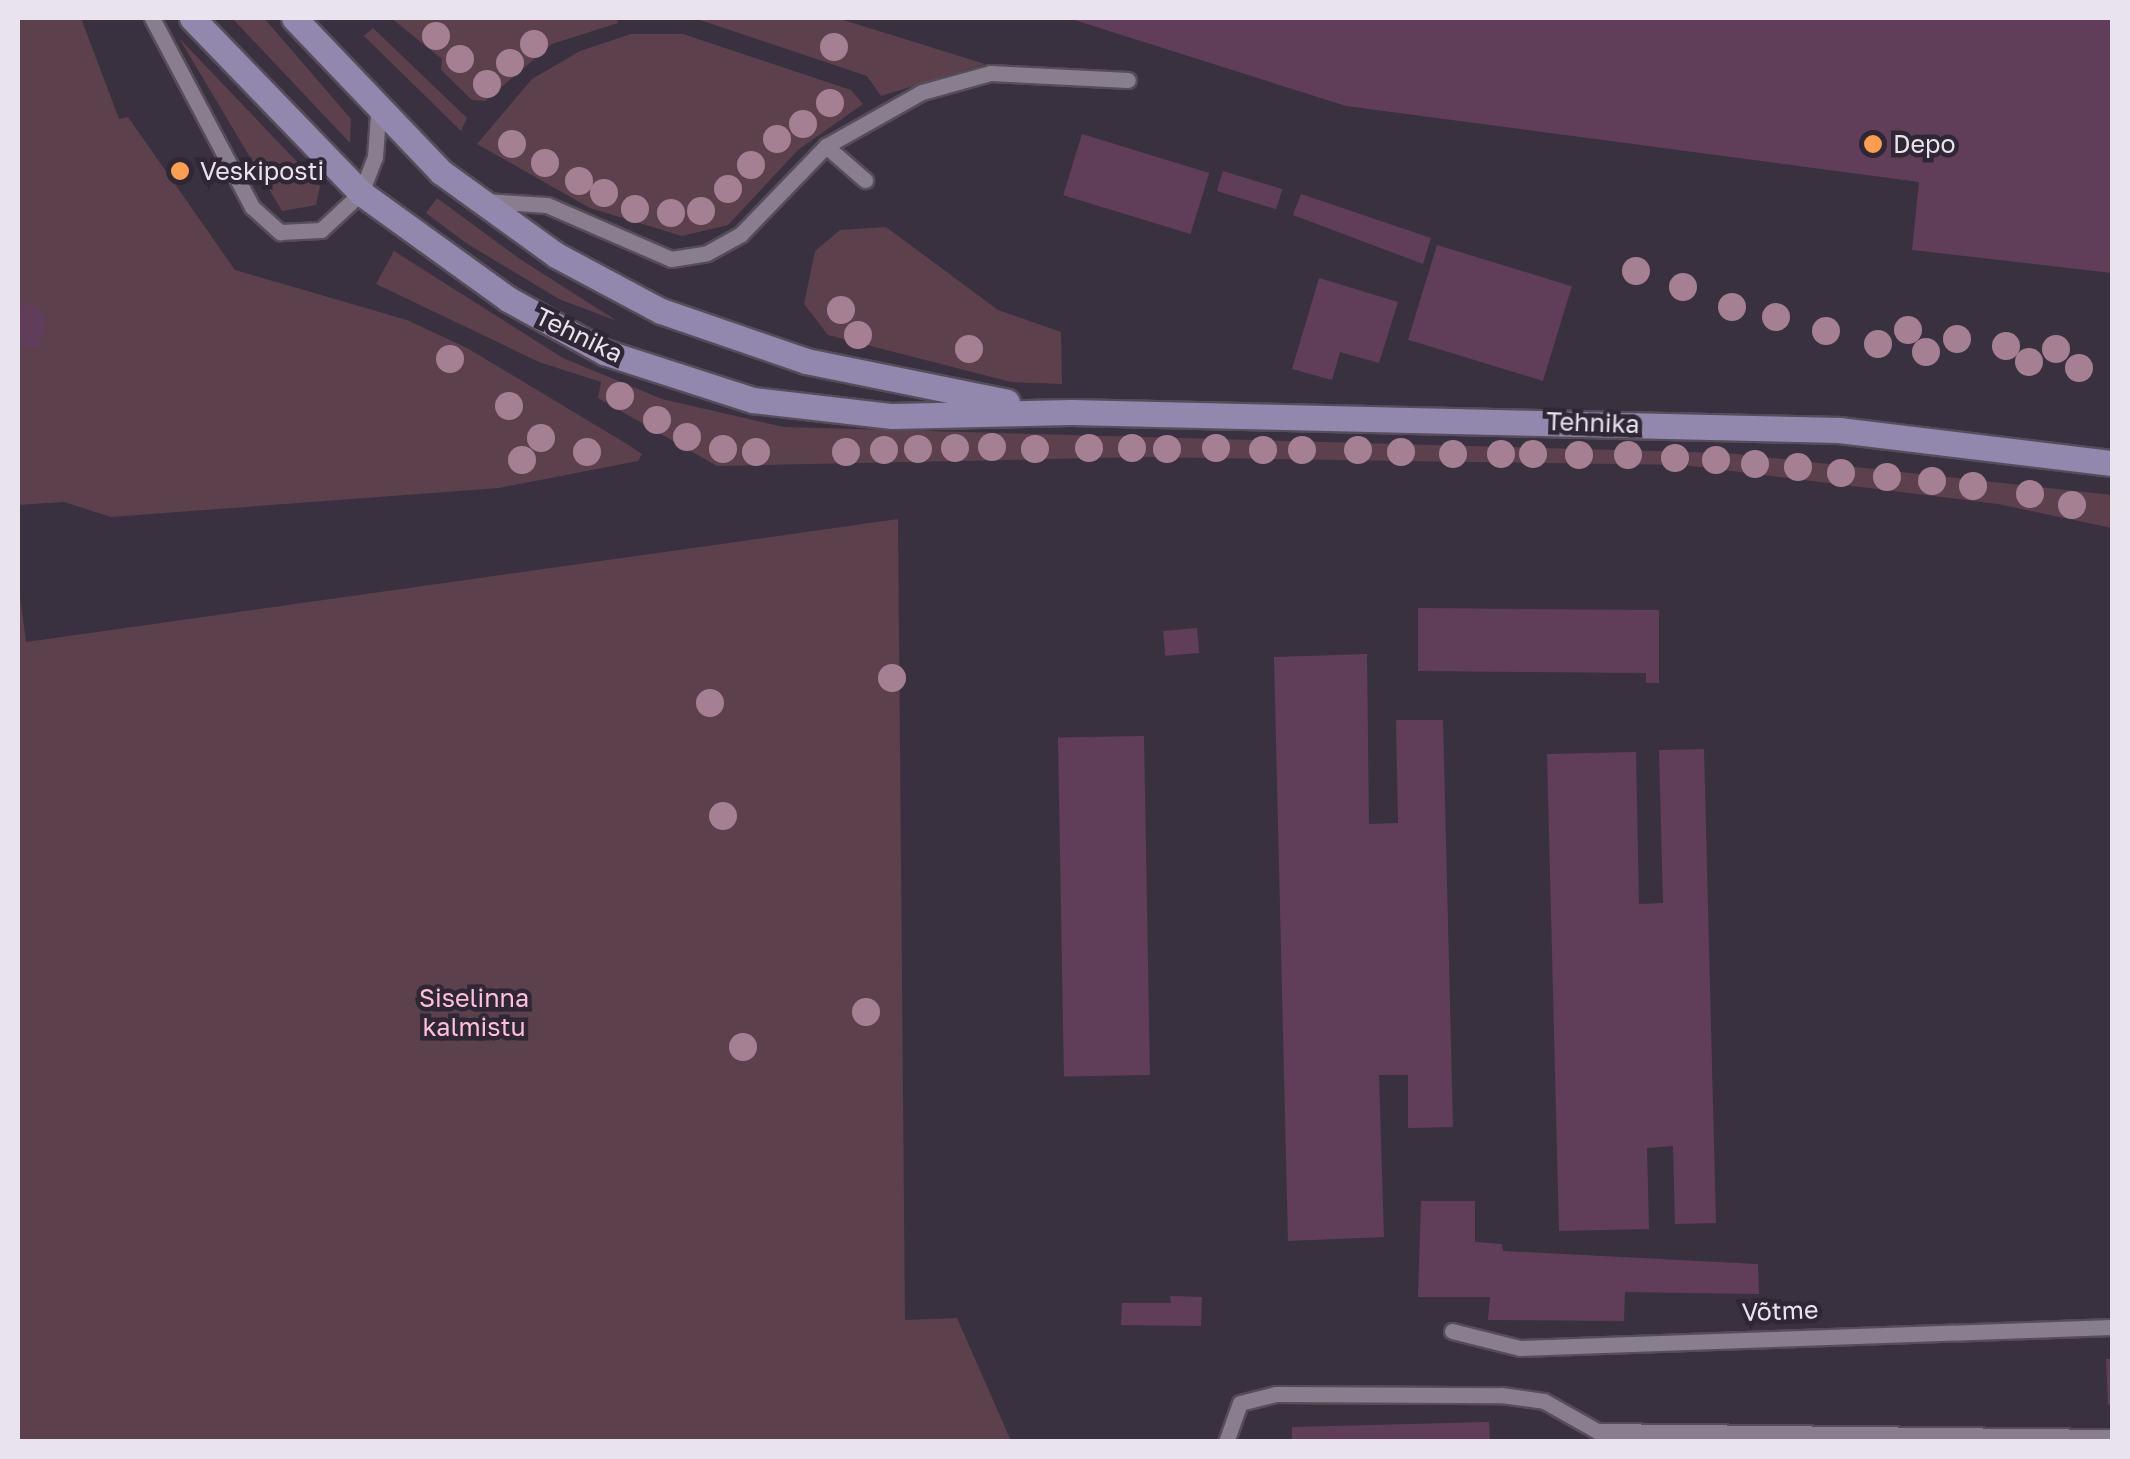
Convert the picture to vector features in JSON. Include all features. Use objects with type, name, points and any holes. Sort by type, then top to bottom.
[{"type":"main road","name":"Tehnika","points":[[192,18],[361,193],[508,299],[604,352],[754,400],[892,416],[1071,412],[1839,430],[2112,463]]},
{"type":"main road","name":"Tehnika","points":[[294,18],[378,114],[481,200],[556,254],[661,311],[860,377],[1071,412]]},
{"type":"lane","points":[[152,18],[172,67],[270,227],[321,230],[361,193],[375,156],[378,114]]},
{"type":"lane","points":[[481,200],[548,205],[671,258],[707,253],[740,234],[826,146],[922,92],[990,73],[1128,80]]},
{"type":"lane","points":[[826,146],[865,180]]},
{"type":"lane","name":"Võtme","points":[[1452,1332],[1520,1348],[2112,1327]]},
{"type":"lane","points":[[1226,1442],[1240,1403],[1276,1394],[1501,1395],[1544,1401],[1597,1432],[2112,1437]]},
{"type":"green space","points":[[18,18],[81,18],[119,119],[128,117],[235,270],[407,320],[467,348],[627,444],[642,454],[638,461],[499,488],[111,517],[64,502],[18,505]]},
{"type":"green space","points":[[232,18],[264,18],[351,119],[350,143]]},
{"type":"green space","points":[[391,18],[617,18],[618,23],[552,44],[485,101],[472,100],[441,70],[442,59]]},
{"type":"green space","points":[[694,18],[837,18],[985,64],[881,96],[867,76]]},
{"type":"green space","points":[[373,28],[467,118],[461,131],[364,36]]},
{"type":"green space","points":[[631,34],[683,34],[851,90],[863,104],[798,150],[728,225],[682,236],[590,208],[477,144],[532,79],[580,51]]},
{"type":"green space","points":[[179,38],[320,186],[316,205],[282,211]]},
{"type":"green space","points":[[437,198],[520,259],[617,321],[559,299],[466,243],[426,213]]},
{"type":"green space","points":[[886,227],[998,310],[1061,332],[1062,384],[1011,382],[828,335],[804,304],[815,251],[840,230]]},
{"type":"green space","points":[[394,251],[563,358],[662,399],[784,427],[1727,453],[2112,495],[2112,528],[1998,504],[1684,465],[1142,457],[717,466],[598,398],[601,382],[539,362],[376,284]]},
{"type":"green space","name":"Siselinna kalmistu","points":[[898,519],[905,1320],[957,1318],[1011,1441],[18,1441],[18,581],[26,642]]},
{"type":"building","name":"Depo","points":[[1068,18],[2112,18],[2112,273],[1912,250],[1919,182],[1346,106]]},
{"type":"building","points":[[1082,134],[1209,173],[1190,234],[1063,195]]},
{"type":"building","points":[[1223,171],[1282,189],[1276,209],[1217,191]]},
{"type":"building","points":[[1301,194],[1431,238],[1423,264],[1293,215]]},
{"type":"building","points":[[1437,245],[1572,286],[1543,381],[1408,340]]},
{"type":"building","points":[[1319,278],[1398,302],[1379,363],[1340,352],[1332,380],[1292,369]]},
{"type":"building","points":[[18,305],[36,305],[47,319],[40,348],[18,348]]},
{"type":"building","points":[[1418,608],[1659,610],[1659,683],[1646,683],[1646,673],[1418,671]]},
{"type":"building","points":[[1197,628],[1199,653],[1165,656],[1163,631]]},
{"type":"building","points":[[1367,654],[1369,824],[1398,823],[1396,720],[1443,720],[1453,1127],[1408,1128],[1408,1075],[1379,1075],[1384,1237],[1288,1241],[1274,657]]},
{"type":"building","points":[[1144,736],[1150,1075],[1064,1076],[1058,738]]},
{"type":"building","points":[[1704,749],[1716,1223],[1675,1224],[1673,1146],[1647,1148],[1649,1229],[1559,1231],[1547,754],[1636,752],[1639,904],[1663,903],[1659,750]]},
{"type":"building","points":[[1421,1201],[1475,1201],[1475,1242],[1502,1244],[1503,1251],[1758,1264],[1759,1294],[1625,1292],[1624,1321],[1488,1320],[1490,1297],[1418,1297]]},
{"type":"building","points":[[1170,1296],[1202,1297],[1201,1326],[1121,1325],[1122,1303],[1171,1303]]},
{"type":"building","points":[[2106,1359],[2112,1359],[2112,1404],[2108,1405]]},
{"type":"building","points":[[1489,1422],[1490,1442],[1292,1442],[1292,1427]]},
{"type":"place","name":"Depo","points":[[1873,144]]},
{"type":"place","name":"Veskiposti","points":[[180,171]]}]
